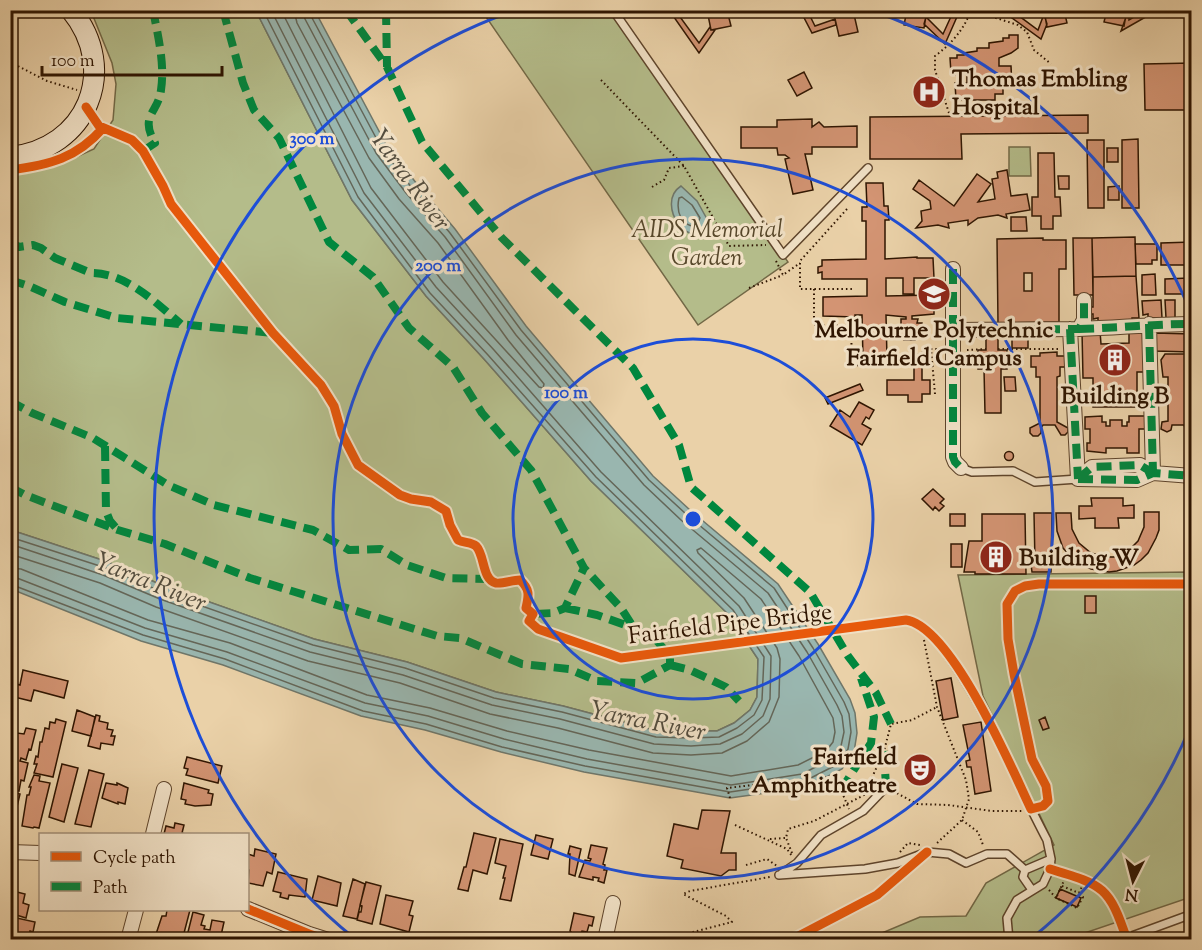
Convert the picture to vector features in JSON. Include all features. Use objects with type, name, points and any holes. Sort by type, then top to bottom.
[{"type":"main road","points":[[10,157],[36,152],[58,142],[78,121],[86,107],[93,85],[92,54],[84,30],[71,10]]},
{"type":"street","points":[[953,269],[953,457],[961,468]]},
{"type":"street","points":[[1078,479],[1071,349],[1074,329],[1084,320],[1084,300]]},
{"type":"street","points":[[1149,324],[1153,473]]},
{"type":"street","points":[[953,330],[1074,329],[1191,324]]},
{"type":"street","points":[[1078,479],[1092,467],[1140,465],[1153,473],[1191,476]]},
{"type":"street","points":[[153,833],[164,789]]},
{"type":"street","points":[[10,852],[39,853]]},
{"type":"street","points":[[605,939],[613,903]]},
{"type":"street","points":[[249,909],[309,934],[328,939]]},
{"type":"street","points":[[128,939],[135,911]]},
{"type":"lane","points":[[613,10],[783,255],[868,168]]},
{"type":"lane","points":[[961,468],[972,472],[1013,471],[1035,482],[1078,479]]},
{"type":"lane","points":[[921,626],[929,630],[979,701],[1047,840],[1050,864],[1043,884],[1017,900],[1007,918],[1009,939]]},
{"type":"lane","points":[[779,875],[797,863],[821,835],[863,811],[886,787]]},
{"type":"lane","points":[[779,875],[865,869],[898,863],[927,852],[949,854],[966,863],[987,854],[1006,854],[1025,870]]},
{"type":"lane","points":[[1025,870],[1050,864]]},
{"type":"lane","points":[[1025,870],[1023,877],[1032,890]]},
{"type":"lane","points":[[1121,939],[1191,914]]},
{"type":"path","points":[[949,114],[935,70],[935,56],[949,45],[961,30],[971,10],[1018,25],[1027,32],[1034,50],[1051,64]]},
{"type":"path","points":[[10,62],[47,81],[77,90],[86,107]]},
{"type":"path","points":[[601,80],[684,166],[729,246],[768,245]]},
{"type":"path","points":[[652,187],[664,180],[669,168],[684,166]]},
{"type":"path","points":[[749,288],[783,275],[800,263],[847,208]]},
{"type":"path","points":[[773,255],[783,275]]},
{"type":"path","points":[[800,263],[800,289],[853,289]]},
{"type":"path","points":[[814,289],[814,325],[851,326],[852,365],[888,367],[931,349],[986,350]]},
{"type":"path","points":[[931,349],[935,394]]},
{"type":"path","points":[[998,350],[1071,349]]},
{"type":"path","points":[[921,626],[937,707],[966,780],[969,799],[962,820],[927,852]]},
{"type":"path","points":[[841,789],[870,784],[884,751],[891,724],[912,720],[937,707]]},
{"type":"path","points":[[825,777],[841,789],[847,803]]},
{"type":"path","points":[[730,798],[727,788],[770,783],[771,793]]},
{"type":"path","points":[[797,863],[786,838],[788,829],[814,821],[847,803],[886,787],[917,804],[992,811],[1023,811]]},
{"type":"path","points":[[962,820],[978,832],[987,854]]},
{"type":"path","points":[[735,825],[770,839],[787,849],[797,863]]},
{"type":"path","points":[[770,839],[786,838]]},
{"type":"path","points":[[662,939],[732,922],[726,916],[683,894],[779,875],[777,867],[767,859],[746,865]]},
{"type":"path","points":[[1050,864],[1066,874],[1090,882],[1079,893]]},
{"type":"path","points":[[1061,886],[1083,897],[1077,908],[1056,898],[1061,886],[1066,874]]},
{"type":"green space","points":[[91,11],[256,11],[352,200],[426,296],[591,481],[728,614],[758,659],[757,697],[750,710],[734,723],[717,731],[657,731],[563,706],[496,692],[407,662],[314,639],[164,586],[108,562],[11,530],[11,174],[26,173],[63,163],[94,149],[113,120],[116,84],[112,63]]},
{"type":"green space","name":"AIDS Memorial Garden","points":[[482,11],[610,11],[788,262],[698,325]]},
{"type":"green space","points":[[1009,147],[1030,147],[1031,176],[1009,176]]},
{"type":"green space","points":[[1191,572],[1191,897],[1067,939],[823,940],[882,933],[920,917],[966,916],[986,883],[1054,845],[983,696],[958,575]]},
{"type":"water","name":"Yarra River","points":[[256,11],[315,11],[387,146],[455,229],[526,326],[653,476],[778,584],[818,644],[850,699],[855,713],[857,733],[854,752],[842,769],[807,787],[730,798],[584,772],[501,752],[425,730],[361,716],[223,665],[141,641],[11,589],[11,530],[108,562],[164,586],[314,639],[407,662],[496,692],[563,706],[657,731],[717,731],[734,723],[750,710],[757,697],[758,659],[728,614],[591,481],[426,296],[352,200]]},
{"type":"water","points":[[681,186],[697,201],[707,219],[701,230],[694,233],[686,231],[673,215],[671,204],[674,194]]},
{"type":"building","points":[[669,10],[675,10],[699,43],[710,27],[711,30],[715,30],[699,53]]},
{"type":"building","points":[[707,10],[727,10],[731,26],[711,30]]},
{"type":"building","points":[[800,10],[807,10],[815,26],[835,19],[836,25],[812,33]]},
{"type":"building","points":[[833,10],[853,10],[858,32],[839,36]]},
{"type":"building","points":[[907,10],[927,10],[924,28],[904,25]]},
{"type":"building","points":[[954,10],[960,10],[945,44],[924,24],[926,17],[943,34]]},
{"type":"building","points":[[1001,10],[1011,10],[1038,30],[1044,14],[1047,24],[1041,39]]},
{"type":"building","points":[[1044,10],[1064,10],[1067,23],[1047,27]]},
{"type":"building","points":[[1107,10],[1127,10],[1124,26],[1104,22]]},
{"type":"building","points":[[1146,10],[1158,10],[1121,31],[1126,17],[1129,20]]},
{"type":"building","points":[[1009,35],[1018,35],[1018,48],[999,58],[999,66],[1011,66],[1012,87],[1003,87],[1003,94],[995,94],[995,100],[956,100],[955,83],[967,83],[967,70],[955,75],[951,73],[950,58],[977,51],[977,48],[989,48],[989,43],[1003,41],[1003,38],[1009,38]]},
{"type":"building","points":[[1192,63],[1192,110],[1145,110],[1144,64]]},
{"type":"building","points":[[804,72],[812,88],[797,96],[788,80]]},
{"type":"building","points":[[1088,115],[1088,133],[961,134],[962,159],[870,159],[870,117]]},
{"type":"building","points":[[812,119],[812,127],[819,122],[824,127],[857,126],[857,147],[812,147],[812,154],[805,154],[813,190],[793,194],[785,159],[789,158],[785,155],[778,155],[777,148],[741,148],[741,127],[777,127],[777,120]]},
{"type":"building","points":[[1138,139],[1139,208],[1122,208],[1122,140]]},
{"type":"building","points":[[1087,140],[1104,140],[1104,208],[1088,208]]},
{"type":"building","points":[[1107,148],[1118,148],[1118,162],[1107,162]]},
{"type":"building","points":[[1038,153],[1054,153],[1055,197],[1060,197],[1061,216],[1053,216],[1053,229],[1041,229],[1041,216],[1032,216],[1032,197],[1038,197]]},
{"type":"building","points":[[1007,170],[1011,196],[1027,194],[1030,210],[1006,214],[1007,218],[998,215],[978,218],[968,225],[968,220],[948,223],[949,228],[938,225],[916,228],[922,221],[921,211],[931,209],[930,201],[913,189],[919,180],[954,206],[977,174],[991,184],[978,202],[995,199],[992,179],[998,178],[997,172]]},
{"type":"building","points":[[1058,176],[1069,176],[1069,189],[1059,189]]},
{"type":"building","points":[[866,183],[883,183],[884,206],[888,206],[889,220],[885,220],[885,259],[933,258],[934,278],[914,278],[914,294],[903,294],[903,278],[886,278],[886,296],[934,295],[934,314],[912,316],[912,319],[918,319],[917,323],[922,323],[922,336],[915,336],[915,340],[904,340],[904,336],[901,336],[901,319],[906,319],[906,317],[886,315],[887,359],[863,359],[862,315],[855,315],[855,317],[823,316],[823,297],[867,296],[867,279],[822,279],[822,272],[818,273],[822,260],[866,259],[866,221],[862,221],[862,207],[867,207]]},
{"type":"building","points":[[1119,186],[1119,200],[1108,200],[1108,187]]},
{"type":"building","points":[[1011,217],[1026,217],[1027,231],[1011,231]]},
{"type":"building","points":[[1135,237],[1136,276],[1093,277],[1092,238]]},
{"type":"building","points":[[1073,238],[1092,238],[1093,295],[1074,295]]},
{"type":"building","points":[[997,239],[1066,240],[1066,269],[1059,269],[1059,322],[998,323]],"holes":[[[1024,273],[1032,273],[1032,291],[1024,291]]]},
{"type":"building","points":[[1192,242],[1192,265],[1161,265],[1161,243]]},
{"type":"building","points":[[1135,244],[1157,244],[1157,260],[1152,260],[1152,264],[1136,264]]},
{"type":"building","points":[[1155,274],[1156,295],[1142,295],[1142,275]]},
{"type":"building","points":[[1136,276],[1139,318],[1132,318],[1132,324],[1098,327],[1098,318],[1093,319],[1093,314],[1087,314],[1087,307],[1093,307],[1093,277]]},
{"type":"building","points":[[1189,278],[1189,294],[1165,294],[1165,279]]},
{"type":"building","points":[[1161,300],[1162,318],[1148,318],[1148,314],[1143,315],[1142,301]]},
{"type":"building","points":[[1165,300],[1175,300],[1175,318],[1166,318]]},
{"type":"building","name":"Building B","points":[[1082,331],[1100,331],[1101,344],[1129,343],[1129,331],[1148,331],[1148,372],[1137,372],[1137,407],[1093,407],[1093,378],[1083,378]]},
{"type":"building","points":[[1154,333],[1192,334],[1192,352],[1154,351]]},
{"type":"building","points":[[1012,336],[1028,336],[1028,348],[1012,348]]},
{"type":"building","points":[[986,337],[998,337],[998,350],[1007,350],[1007,369],[1001,369],[1001,413],[985,413],[984,369],[978,369],[978,350],[986,350]]},
{"type":"building","points":[[1057,352],[1057,356],[1066,356],[1066,367],[1060,367],[1060,376],[1057,377],[1057,422],[1068,428],[1068,432],[1061,435],[1055,425],[1043,425],[1041,433],[1033,436],[1030,428],[1040,423],[1040,377],[1036,377],[1036,367],[1031,367],[1031,356]]},
{"type":"building","points":[[1165,354],[1192,356],[1192,376],[1188,376],[1188,422],[1192,422],[1191,433],[1186,431],[1184,425],[1172,425],[1171,430],[1167,432],[1161,429],[1162,422],[1168,421],[1168,377],[1163,377],[1161,360]]},
{"type":"building","points":[[914,366],[922,366],[922,380],[930,380],[930,394],[922,394],[922,402],[908,402],[908,395],[887,395],[887,380],[914,380]]},
{"type":"building","points":[[1004,377],[1015,377],[1016,391],[1005,391]]},
{"type":"building","points":[[860,384],[863,390],[828,404],[825,398]]},
{"type":"building","points":[[859,402],[874,410],[869,419],[866,417],[862,424],[871,429],[862,445],[830,426],[840,410],[850,417]]},
{"type":"building","points":[[1102,416],[1102,422],[1106,422],[1106,426],[1110,426],[1110,420],[1122,420],[1122,426],[1127,426],[1129,416],[1147,416],[1147,429],[1139,429],[1139,453],[1127,453],[1127,448],[1106,448],[1106,453],[1087,451],[1087,443],[1090,443],[1090,429],[1085,429],[1085,417]]},
{"type":"building","points":[[1009,451],[1014,456],[1009,461],[1004,456]]},
{"type":"building","points":[[933,489],[944,499],[940,503],[944,506],[939,511],[935,507],[933,510],[922,499]]},
{"type":"building","points":[[1091,498],[1123,498],[1123,506],[1134,505],[1134,518],[1118,518],[1119,528],[1095,528],[1095,518],[1079,519],[1079,506],[1092,506]]},
{"type":"building","points":[[1144,512],[1159,512],[1159,530],[1156,538],[1148,553],[1141,560],[1117,571],[1091,569],[1075,561],[1063,548],[1057,531],[1056,513],[1071,513],[1072,529],[1079,543],[1091,553],[1114,557],[1128,551],[1138,541],[1144,527]]},
{"type":"building","points":[[1034,513],[1052,513],[1051,572],[1032,572],[1031,564],[1035,563]]},
{"type":"building","points":[[950,514],[965,514],[965,526],[950,526]]},
{"type":"building","name":"Building W","points":[[982,514],[1025,514],[1026,574],[964,572],[969,541],[982,541]]},
{"type":"building","points":[[951,544],[962,544],[962,567],[951,567]]},
{"type":"building","points":[[1085,596],[1096,596],[1096,613],[1085,613]]},
{"type":"building","points":[[23,670],[68,681],[64,698],[34,690],[31,701],[10,696],[12,683],[20,685]]},
{"type":"building","points":[[951,678],[958,717],[943,720],[936,681]]},
{"type":"building","points":[[77,710],[95,717],[91,736],[72,731]]},
{"type":"building","points":[[96,715],[100,716],[99,721],[108,723],[107,729],[113,730],[111,736],[115,736],[113,745],[101,743],[100,749],[88,746]]},
{"type":"building","points":[[1045,717],[1049,728],[1043,730],[1039,720]]},
{"type":"building","points":[[56,719],[66,722],[53,777],[34,773],[37,764],[34,764],[45,728],[49,729],[50,722],[55,723]]},
{"type":"building","points":[[981,722],[991,791],[975,794],[971,767],[967,767],[966,761],[970,760],[963,725]]},
{"type":"building","points":[[26,728],[36,730],[26,760],[21,758],[20,761],[28,763],[19,791],[13,789],[12,792],[20,794],[16,811],[10,818],[10,763],[15,764],[16,759],[10,757],[10,751],[11,747],[14,748],[17,733],[24,734]]},
{"type":"building","points":[[187,757],[222,766],[218,783],[186,775],[188,769],[184,768]]},
{"type":"building","points":[[62,764],[78,768],[64,822],[49,817]]},
{"type":"building","points":[[89,770],[104,774],[91,827],[75,824]]},
{"type":"building","points":[[34,775],[40,776],[39,781],[50,783],[39,828],[22,826],[27,795],[29,795],[31,787],[29,787]]},
{"type":"building","points":[[106,783],[117,785],[117,783],[128,788],[125,804],[102,798]]},
{"type":"building","points":[[184,783],[209,790],[208,793],[213,794],[211,805],[185,804],[186,800],[181,799]]},
{"type":"building","points":[[702,810],[730,811],[721,853],[736,853],[736,870],[729,870],[721,876],[681,868],[683,860],[667,856],[674,824],[698,829]]},
{"type":"building","points":[[175,823],[184,825],[182,833],[164,833],[166,826],[174,828]]},
{"type":"building","points":[[474,833],[496,838],[487,874],[473,870],[468,891],[458,889]]},
{"type":"building","points":[[536,835],[553,839],[548,859],[531,855]]},
{"type":"building","points":[[500,839],[523,844],[511,901],[500,899],[506,866],[495,863]]},
{"type":"building","points":[[591,845],[607,848],[603,864],[605,865],[604,870],[607,870],[604,883],[598,881],[599,878],[593,877],[593,880],[579,877],[585,860],[590,861],[591,859],[588,858]]},
{"type":"building","points":[[570,846],[581,849],[575,876],[569,874]]},
{"type":"building","points":[[255,849],[276,854],[272,874],[267,872],[263,886],[249,883],[249,854],[254,856]]},
{"type":"building","points":[[278,872],[307,879],[305,897],[289,895],[288,899],[280,897],[281,893],[273,891]]},
{"type":"building","points":[[318,876],[341,883],[337,906],[312,900]]},
{"type":"building","points":[[353,879],[365,884],[357,919],[343,916]]},
{"type":"building","points":[[366,882],[381,886],[372,924],[357,920],[361,912],[362,906],[360,905]]},
{"type":"building","points":[[1060,889],[1081,898],[1077,907],[1056,898]]},
{"type":"building","points":[[13,891],[25,894],[23,903],[29,905],[26,918],[13,914],[12,917],[35,922],[33,932],[30,931],[28,939],[10,935],[10,892],[13,893]]},
{"type":"building","points":[[386,895],[413,901],[409,915],[413,916],[409,932],[380,924]]},
{"type":"building","points":[[167,911],[190,911],[184,933],[186,933],[185,940],[155,937],[162,916],[166,916]]},
{"type":"building","points":[[193,912],[204,915],[201,925],[205,926],[204,929],[210,930],[212,920],[224,922],[220,940],[186,940]]},
{"type":"building","points":[[574,913],[594,917],[592,926],[589,925],[587,932],[582,931],[580,935],[584,940],[575,940],[570,931]]},
{"type":"marked path","points":[[143,151],[155,143],[149,120],[159,98],[162,80],[160,50],[153,10]]},
{"type":"marked path","points":[[223,10],[243,83],[254,110],[279,138],[329,242],[373,277],[409,328],[453,367],[482,413],[531,470],[584,568],[565,608],[553,613],[533,614]]},
{"type":"marked path","points":[[346,10],[387,67],[422,142],[502,238],[633,368],[679,445],[691,487],[810,592],[848,656],[876,693],[891,724]]},
{"type":"marked path","points":[[386,10],[387,67]]},
{"type":"marked path","points":[[10,242],[19,247],[33,245],[55,258],[91,273],[117,278],[140,291],[181,324]]},
{"type":"marked path","points":[[953,269],[953,457],[961,468]]},
{"type":"marked path","points":[[10,280],[65,302],[117,318],[273,333]]},
{"type":"marked path","points":[[953,330],[1079,329],[1084,320],[1084,300]]},
{"type":"marked path","points":[[1149,324],[1153,473]]},
{"type":"marked path","points":[[1079,329],[1192,324]]},
{"type":"marked path","points":[[1070,329],[1078,479]]},
{"type":"marked path","points":[[10,401],[32,413],[93,438],[168,485],[214,505],[313,530],[349,550],[381,549],[407,565],[446,578],[489,579]]},
{"type":"marked path","points":[[105,446],[106,511],[110,521],[117,529]]},
{"type":"marked path","points":[[1078,479],[1092,467],[1140,465],[1153,473]]},
{"type":"marked path","points":[[1078,479],[1137,480],[1153,473],[1192,476]]},
{"type":"marked path","points":[[10,487],[25,495],[118,530],[165,544],[250,578],[437,636],[460,638],[522,664],[569,669],[597,681],[637,683],[670,665],[670,656],[657,641],[634,628],[621,608],[584,568]]},
{"type":"marked path","points":[[565,608],[597,615],[634,628]]},
{"type":"marked path","points":[[670,665],[690,670],[726,687],[739,701]]},
{"type":"marked path","points":[[841,790],[871,743],[874,717],[861,678]]},
{"type":"marked path","points":[[884,751],[886,787]]},
{"type":"cycle path","name":"Fairfield Pipe Bridge","points":[[86,107],[99,126],[132,140],[143,151],[171,204],[273,333],[321,385],[334,406],[342,434],[358,465],[400,495],[431,502],[446,511],[458,540],[474,545],[479,550],[491,581],[499,583],[520,580],[526,586],[528,593],[526,608],[533,614],[529,621],[538,629],[621,658],[906,620],[924,628],[942,647],[960,672],[995,733],[1031,809],[1043,806],[1048,801],[1046,786],[1032,759],[1008,639],[1007,604],[1015,591],[1025,586],[1039,584],[1192,584]]},
{"type":"cycle path","points":[[10,170],[37,166],[61,158],[83,147],[103,128]]},
{"type":"cycle path","points":[[791,940],[877,895],[927,852]]},
{"type":"cycle path","points":[[1050,869],[1082,879],[1102,890],[1115,908],[1127,940]]},
{"type":"cycle path","points":[[249,909],[328,940]]},
{"type":"place","name":"Thomas Embling Hospital","points":[[929,92]]},
{"type":"place","name":"Melbourne Polytechnic Fairfield Campus","points":[[934,294]]},
{"type":"place","name":"Building B","points":[[1115,360]]},
{"type":"place","name":"Building W","points":[[996,557]]},
{"type":"place","name":"Fairfield Amphitheatre","points":[[920,770]]}]
